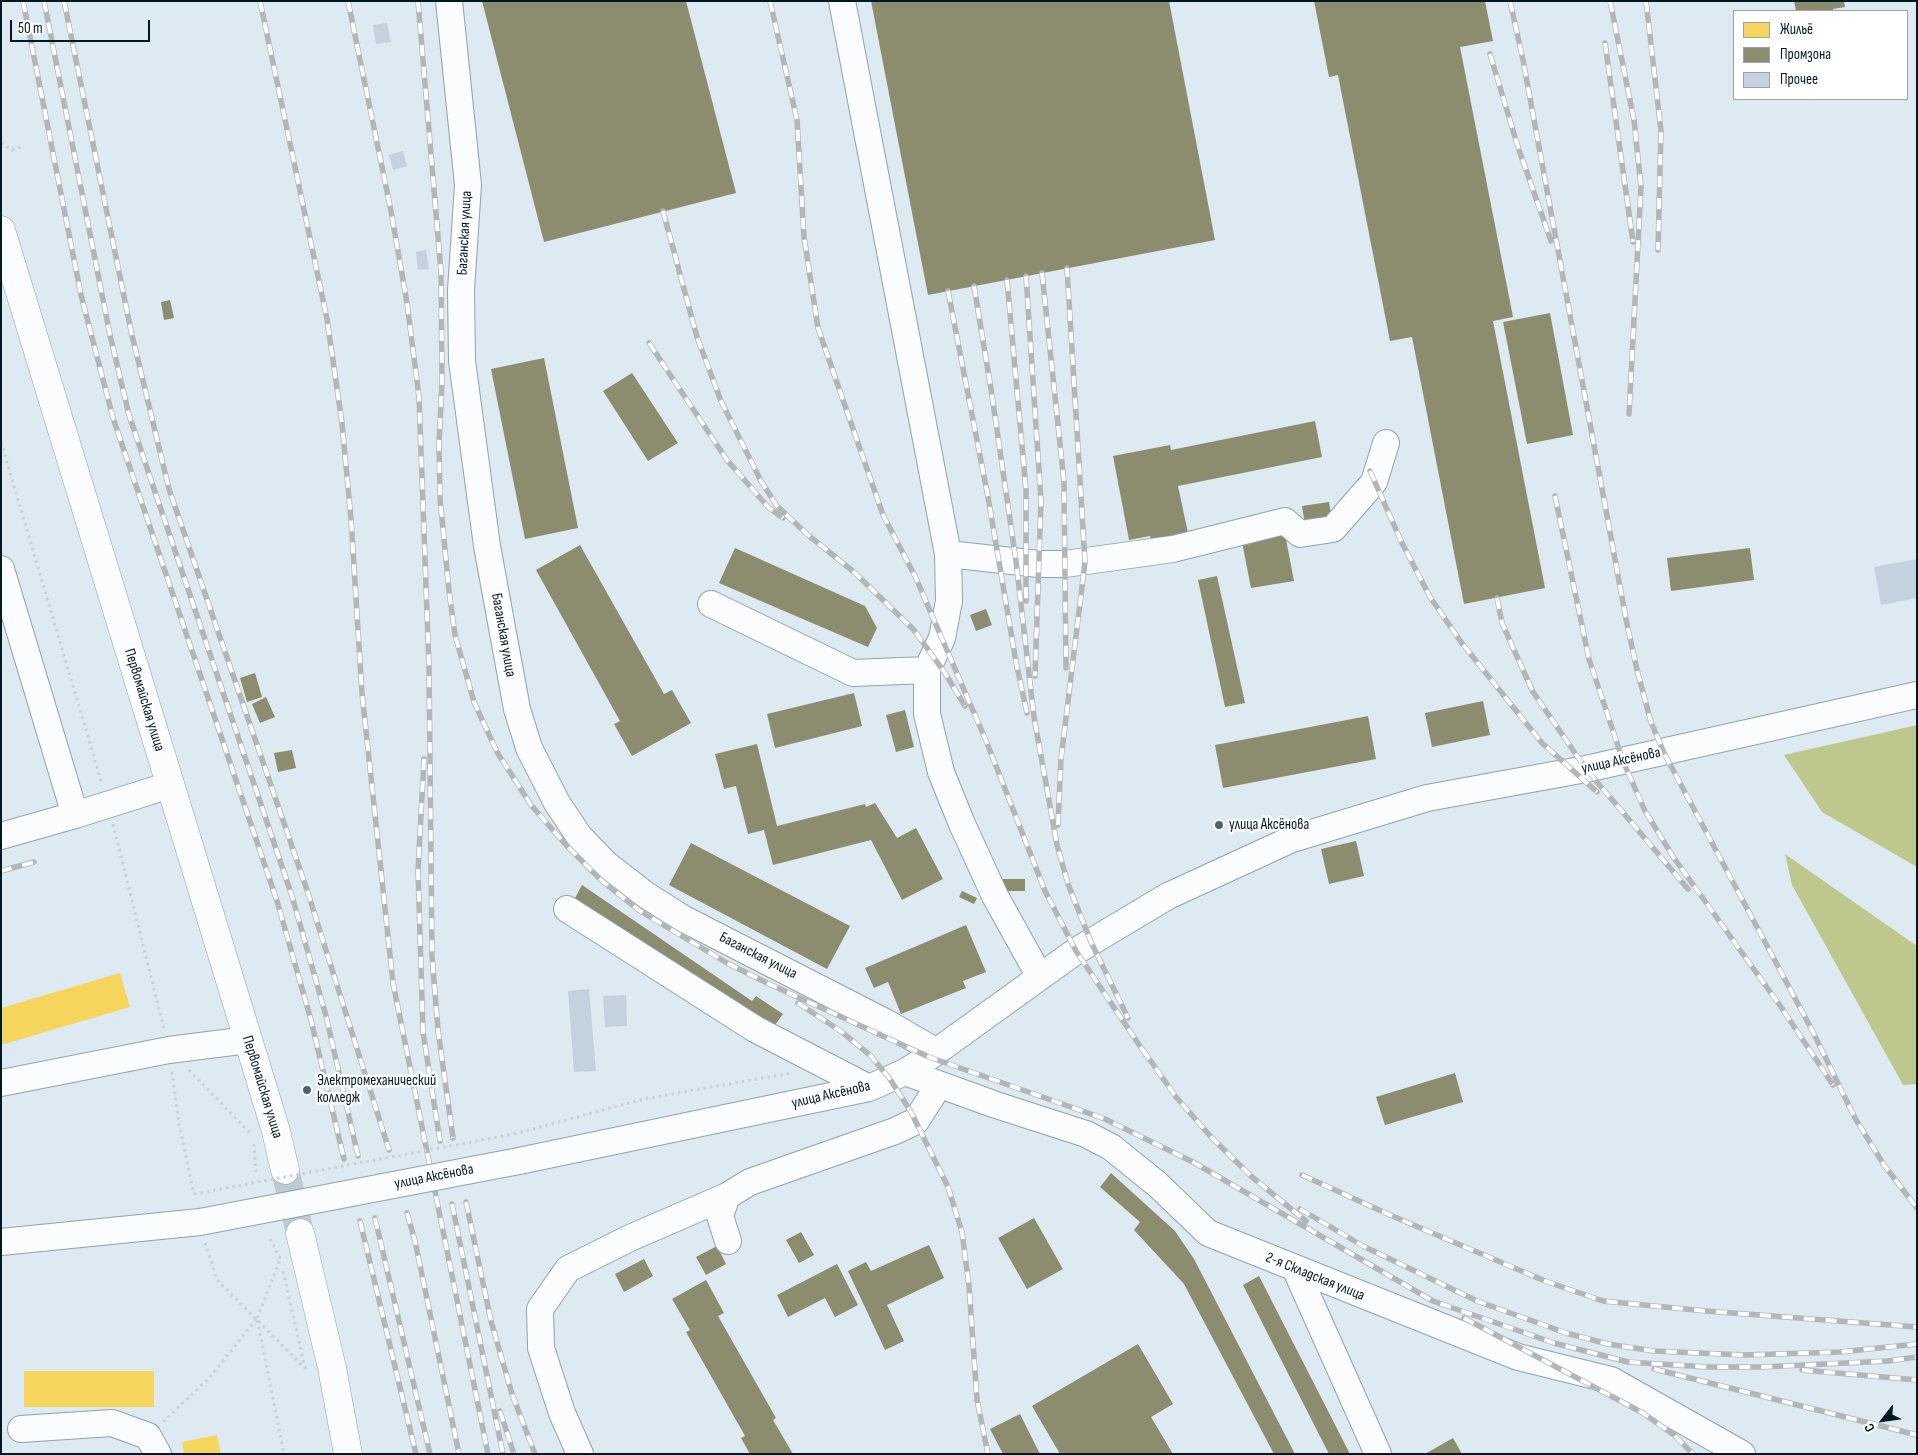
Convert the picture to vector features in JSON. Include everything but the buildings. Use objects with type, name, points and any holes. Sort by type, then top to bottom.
[{"type":"main road","name":"Первомайская улица","points":[[1,230],[5,258],[170,785],[276,1131],[285,1170]]},
{"type":"main road","points":[[300,1233],[332,1368],[348,1454]]},
{"type":"street","name":"Баганская улица","points":[[448,1],[468,185],[461,290],[462,361],[487,546],[517,709],[529,748],[557,803],[579,836],[606,864],[646,895],[684,919],[887,1023],[936,1052]]},
{"type":"street","points":[[842,1],[948,554],[949,601],[942,638],[927,670],[928,714],[941,772],[962,824],[995,896],[1040,977]]},
{"type":"street","points":[[948,554],[1039,564],[1065,564],[1173,549],[1285,521],[1300,534],[1333,529],[1374,482],[1386,443]]},
{"type":"street","points":[[1,569],[75,815]]},
{"type":"street","points":[[711,604],[853,673],[927,670]]},
{"type":"street","name":"улица Аксёнова","points":[[1,1242],[201,1228],[869,1088],[905,1072],[936,1052],[1076,951],[1168,896],[1292,839],[1427,798],[1586,769],[1917,695]]},
{"type":"street","points":[[1,836],[170,785]]},
{"type":"street","points":[[567,909],[755,1029],[869,1088]]},
{"type":"street","points":[[1,1083],[169,1050],[248,1040]]},
{"type":"street","name":"2-я Складская улица","points":[[905,1072],[1086,1134],[1111,1147],[1157,1184],[1208,1233],[1518,1357],[1611,1380],[1742,1454]]},
{"type":"street","points":[[580,1454],[562,1414],[541,1348],[540,1309],[568,1270],[630,1238],[727,1196],[750,1182],[894,1131],[916,1121],[939,1084]]},
{"type":"street","points":[[727,1196],[720,1216],[728,1240]]},
{"type":"street","points":[[1295,1268],[1378,1454]]},
{"type":"street","points":[[21,1429],[112,1423],[153,1445]]},
{"type":"path","points":[[1,143],[12,150],[23,146]]},
{"type":"path","points":[[1,442],[108,805],[169,1050],[178,1124],[194,1194],[514,1134],[644,1098],[829,1067]]},
{"type":"path","points":[[169,1050],[253,1136],[256,1176]]},
{"type":"path","points":[[201,1228],[217,1280],[305,1368],[280,1258],[270,1239]]},
{"type":"path","points":[[153,1445],[257,1318],[280,1258]]},
{"type":"path","points":[[257,1318],[284,1454]]},
{"type":"green space","points":[[1917,725],[1917,867],[1822,812],[1784,755]]},
{"type":"green space","points":[[1785,854],[1917,946],[1917,1084],[1903,1085],[1792,885]]},
{"type":"tunnel","points":[[285,1170],[300,1233]]},
{"type":"railway","points":[[23,1],[81,295],[113,418],[277,901],[311,1020],[344,1159]]},
{"type":"railway","points":[[44,1],[110,335],[129,415],[292,896],[326,1016],[358,1156]]},
{"type":"railway","points":[[64,1],[131,331],[169,489],[307,890],[389,1150]]},
{"type":"railway","points":[[260,1],[327,319],[342,423],[351,519],[362,693],[393,983],[488,1454]]},
{"type":"railway","points":[[348,1],[391,211],[407,303],[419,397],[429,667],[432,956],[438,1030],[453,1138]]},
{"type":"railway","points":[[418,1],[441,272],[440,498],[455,635],[474,702],[497,752],[531,805],[566,845],[601,880],[640,911],[727,963],[929,1057],[1105,1119],[1193,1162],[1433,1301],[1554,1343],[1628,1362],[1707,1367],[1761,1367],[1888,1361],[1917,1357]]},
{"type":"railway","points":[[770,1],[797,120],[804,237],[818,328],[883,515],[915,576],[987,743],[1045,891],[1076,951],[1146,1055]]},
{"type":"railway","points":[[1510,1],[1523,60],[1626,619],[1651,722],[1664,753],[1812,1030],[1855,1118],[1884,1165],[1917,1208]]},
{"type":"railway","points":[[1610,1],[1634,120],[1641,187],[1629,414]]},
{"type":"railway","points":[[1646,1],[1661,131],[1658,250]]},
{"type":"railway","points":[[1605,43],[1633,242]]},
{"type":"railway","points":[[1490,54],[1518,147],[1551,241]]},
{"type":"railway","points":[[663,211],[697,337],[721,401],[761,481],[777,506],[808,535],[854,572],[914,630],[945,673],[965,706]]},
{"type":"railway","points":[[1058,825],[1061,759],[1085,562],[1067,268]]},
{"type":"railway","points":[[1042,273],[1064,482],[1066,668]]},
{"type":"railway","points":[[1026,276],[1041,501],[1035,676]]},
{"type":"railway","points":[[1007,280],[1026,490],[1026,601]]},
{"type":"railway","points":[[974,286],[1016,561],[1034,717],[1057,845],[1068,884],[1091,942],[1128,1018]]},
{"type":"railway","points":[[948,291],[1027,713]]},
{"type":"railway","points":[[649,343],[727,460],[768,507],[783,518]]},
{"type":"railway","points":[[1370,471],[1402,543],[1430,597],[1461,642],[1542,743],[1597,792]]},
{"type":"railway","points":[[1555,496],[1589,659],[1623,761],[1645,811],[1674,858],[1781,1007],[1833,1085]]},
{"type":"railway","points":[[1497,598],[1502,623],[1533,692],[1586,769],[1688,889]]},
{"type":"railway","points":[[424,759],[418,870],[423,1032],[440,1141]]},
{"type":"railway","points":[[1,871],[34,862]]},
{"type":"railway","points":[[798,1003],[842,1032],[870,1055],[890,1079],[911,1112],[948,1187],[962,1232],[969,1286],[977,1400],[988,1454]]},
{"type":"railway","points":[[1143,1050],[1176,1097],[1212,1138],[1252,1177],[1306,1221]]},
{"type":"railway","points":[[1302,1175],[1545,1281],[1603,1301],[1917,1327]]},
{"type":"railway","points":[[466,1202],[491,1321],[512,1394],[535,1454]]},
{"type":"railway","points":[[452,1204],[503,1454]]},
{"type":"railway","points":[[1300,1209],[1363,1246],[1477,1301],[1566,1333],[1608,1344],[1654,1351],[1745,1355],[1840,1352],[1917,1344]]},
{"type":"railway","points":[[407,1213],[415,1241],[459,1454]]},
{"type":"railway","points":[[375,1218],[430,1454]]},
{"type":"railway","points":[[360,1221],[416,1454]]},
{"type":"railway","points":[[1464,1318],[1643,1413],[1674,1435],[1693,1454]]},
{"type":"railway","points":[[1654,1369],[1917,1435]]},
{"type":"railway","points":[[1802,1370],[1917,1380]]},
{"type":"railway","points":[[500,1411],[514,1454]]},
{"type":"place","name":"улица Аксёнова","points":[[1219,825]]},
{"type":"place","name":"Электромеханический колледж","points":[[307,1090]]}]
